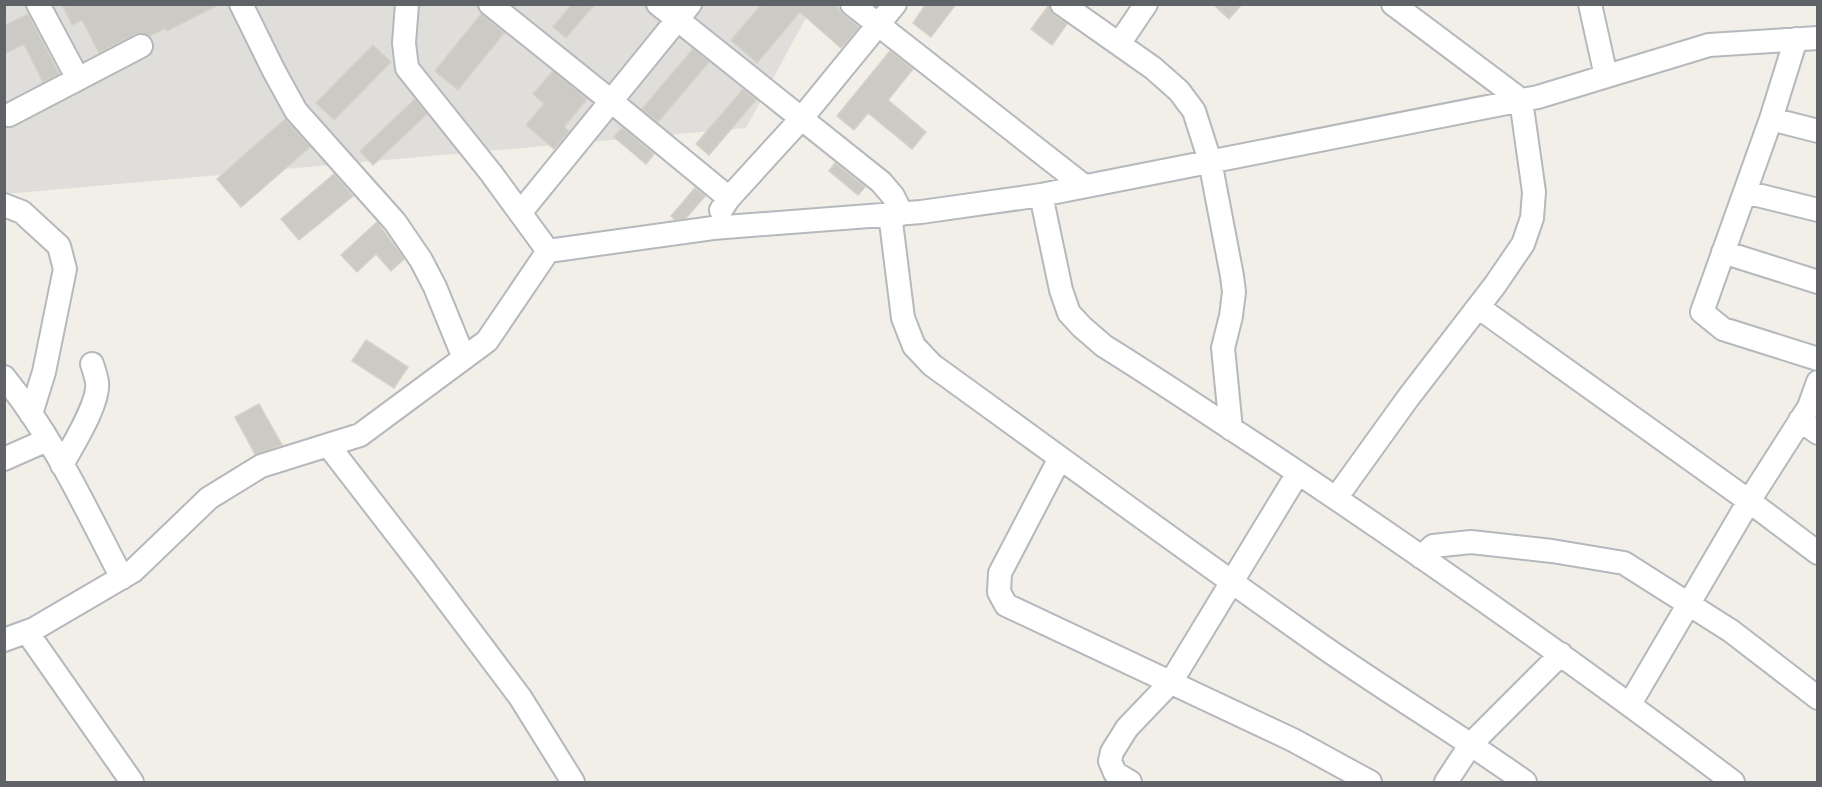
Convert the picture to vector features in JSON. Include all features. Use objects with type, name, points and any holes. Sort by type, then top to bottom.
[{"type":"street","points":[[38,4],[78,79]]},
{"type":"street","points":[[240,4],[296,111],[395,222],[421,260],[435,287],[464,358]]},
{"type":"street","points":[[407,4],[404,43],[407,68],[548,251]]},
{"type":"street","points":[[490,4],[729,198]]},
{"type":"street","points":[[658,4],[684,12],[801,119],[881,182],[893,196],[903,318],[914,346],[932,365],[1324,647],[1471,744],[1525,783]]},
{"type":"street","points":[[852,4],[1084,186]]},
{"type":"street","points":[[713,228],[718,214],[729,198],[801,119],[895,4]]},
{"type":"street","points":[[1062,4],[1153,68],[1179,91],[1194,111],[1210,161],[1234,292],[1223,348],[1231,429]]},
{"type":"street","points":[[1119,44],[1146,4]]},
{"type":"street","points":[[1336,498],[1523,244],[1532,218],[1534,192],[1521,100],[1393,4]]},
{"type":"street","points":[[1590,4],[1606,76]]},
{"type":"street","points":[[520,213],[684,12]]},
{"type":"street","points":[[4,639],[34,629],[133,571],[209,498],[261,466],[360,435],[487,341],[548,251],[713,228],[896,214],[1041,195],[1538,97],[1709,45],[1807,38],[1771,119],[1702,312],[1723,329],[1818,359]]},
{"type":"street","points":[[9,115],[141,46]]},
{"type":"street","points":[[1771,119],[1818,131]]},
{"type":"street","points":[[1745,192],[1818,210]]},
{"type":"street","points":[[1041,195],[1060,290],[1069,313],[1104,346],[1336,498],[1561,654],[1733,783]]},
{"type":"street","points":[[4,206],[22,212],[59,246],[65,269],[44,372],[31,414]]},
{"type":"street","points":[[1723,252],[1818,282]]},
{"type":"street","points":[[1478,308],[1749,501],[1818,553]]},
{"type":"street","points":[[62,465],[96,397],[97,384],[92,364]]},
{"type":"street","points":[[4,377],[31,414],[62,465],[122,578]]},
{"type":"street","points":[[1630,704],[1749,501],[1809,427],[1809,407],[1818,382]]},
{"type":"street","points":[[4,459],[47,440]]},
{"type":"street","points":[[328,445],[520,697],[573,783]]},
{"type":"street","points":[[1060,458],[1000,573],[999,592],[1006,605],[1293,740],[1370,783]]},
{"type":"street","points":[[1130,783],[1115,773],[1110,761],[1112,752],[1127,728],[1171,682],[1298,473]]},
{"type":"street","points":[[1421,557],[1433,546],[1471,542],[1552,551],[1624,563],[1731,631],[1818,698]]},
{"type":"street","points":[[27,632],[132,783]]},
{"type":"street","points":[[1446,783],[1471,744],[1561,654]]},
{"type":"shaded area","points":[[5,5],[813,5],[746,128],[5,194]]},
{"type":"building","points":[[62,4],[220,4],[167,31],[166,28],[150,36],[142,33],[135,34],[99,53],[82,20],[72,25]]},
{"type":"building","points":[[572,4],[595,4],[566,38],[553,27]]},
{"type":"building","points":[[762,4],[835,4],[859,27],[841,48],[800,12],[757,63],[731,40]]},
{"type":"building","points":[[926,4],[956,4],[931,37],[913,23]]},
{"type":"building","points":[[1213,4],[1242,4],[1229,19]]},
{"type":"building","points":[[1049,5],[1054,15],[1067,24],[1052,45],[1031,29]]},
{"type":"building","points":[[28,14],[59,74],[43,82],[24,44],[4,54],[4,26]]},
{"type":"building","points":[[481,14],[504,33],[458,90],[435,71]]},
{"type":"building","points":[[373,45],[391,62],[334,120],[316,103]]},
{"type":"building","points":[[693,49],[709,62],[658,122],[642,109]]},
{"type":"building","points":[[890,51],[913,69],[888,100],[926,132],[912,149],[868,113],[854,130],[837,116]]},
{"type":"building","points":[[553,71],[587,99],[564,127],[569,131],[554,149],[526,125],[544,104],[533,94]]},
{"type":"building","points":[[743,89],[756,100],[709,155],[696,144]]},
{"type":"building","points":[[415,99],[427,114],[373,165],[360,151]]},
{"type":"building","points":[[285,119],[310,147],[241,207],[217,179]]},
{"type":"building","points":[[622,128],[654,154],[646,164],[614,137]]},
{"type":"building","points":[[835,163],[865,187],[858,195],[829,171]]},
{"type":"building","points":[[334,174],[353,196],[299,240],[281,219]]},
{"type":"building","points":[[695,188],[705,196],[686,218],[675,220],[671,216]]},
{"type":"building","points":[[377,222],[404,259],[391,271],[376,254],[357,272],[341,255]]},
{"type":"building","points":[[366,340],[408,367],[394,388],[352,361]]},
{"type":"building","points":[[259,404],[282,445],[255,454],[235,417]]}]
